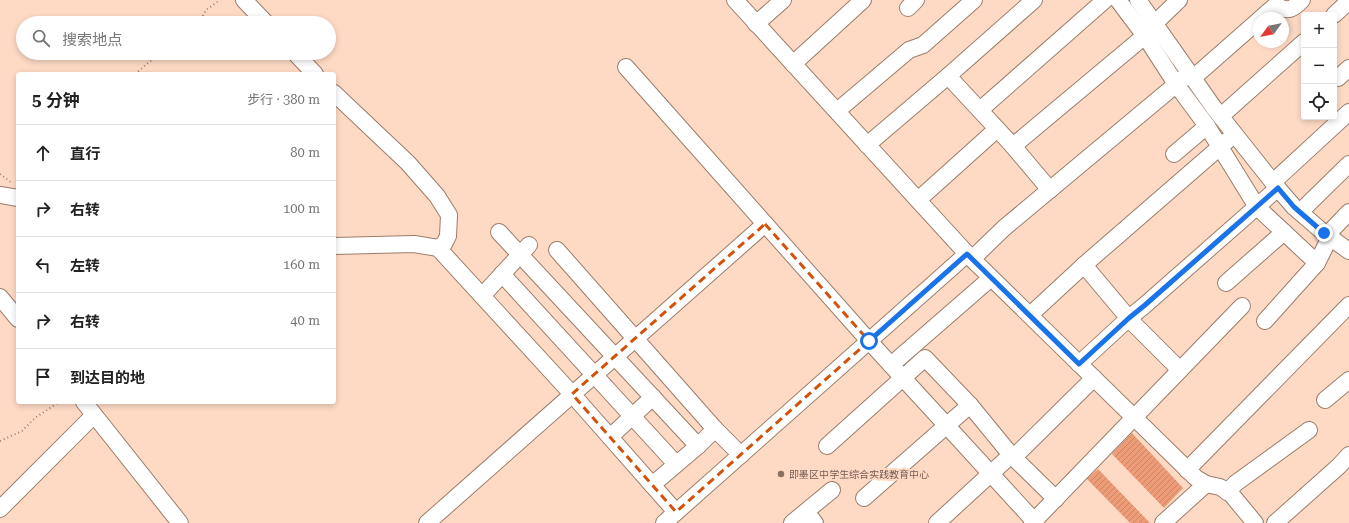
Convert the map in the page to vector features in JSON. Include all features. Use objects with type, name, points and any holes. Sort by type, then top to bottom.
[{"type":"street","points":[[244,0],[259,16]]},
{"type":"street","points":[[735,0],[970,256],[1187,470],[1206,484],[1220,487],[1231,494],[1256,523]]},
{"type":"street","points":[[756,24],[783,0]]},
{"type":"street","points":[[793,64],[863,0]]},
{"type":"street","points":[[837,111],[908,50],[923,45],[974,0]]},
{"type":"street","points":[[867,145],[1034,0]]},
{"type":"street","points":[[980,110],[1105,0]]},
{"type":"street","points":[[1118,0],[1151,30]]},
{"type":"street","points":[[1138,0],[1151,30],[1184,79],[1207,126],[1227,141],[1269,194],[1284,232],[1324,246],[1349,251]]},
{"type":"street","points":[[1013,146],[1151,30],[1179,0]]},
{"type":"street","points":[[1268,12],[1276,5],[1282,9],[1288,10],[1302,0]]},
{"type":"street","points":[[1337,12],[1349,1]]},
{"type":"street","points":[[664,523],[869,341],[1184,79],[1253,25]]},
{"type":"street","points":[[1221,116],[1301,45]]},
{"type":"street","points":[[302,60],[313,72]]},
{"type":"street","points":[[626,67],[869,341],[1034,522],[1242,306]]},
{"type":"street","points":[[948,76],[1013,146],[1050,190]]},
{"type":"street","points":[[1184,79],[1221,116],[1227,141],[1269,194],[1300,212],[1324,246]]},
{"type":"street","points":[[336,95],[408,162],[438,196],[449,223],[448,236],[444,244],[438,248]]},
{"type":"street","points":[[1079,364],[1269,194],[1349,112]]},
{"type":"street","points":[[1174,154],[1207,126]]},
{"type":"street","points":[[918,200],[997,129]]},
{"type":"street","points":[[1030,315],[1084,265],[1227,141]]},
{"type":"street","points":[[1300,212],[1349,164]]},
{"type":"street","points":[[0,194],[16,192]]},
{"type":"street","points":[[1265,321],[1349,212]]},
{"type":"street","points":[[427,523],[765,224]]},
{"type":"street","points":[[499,232],[524,250],[615,356],[698,446]]},
{"type":"street","points":[[1226,283],[1284,232]]},
{"type":"street","points":[[336,246],[414,244],[438,248],[572,394],[676,512]]},
{"type":"street","points":[[482,296],[524,250]]},
{"type":"street","points":[[557,250],[715,429],[741,454]]},
{"type":"street","points":[[1084,265],[1129,318],[1180,370]]},
{"type":"street","points":[[502,274],[676,464]]},
{"type":"street","points":[[891,365],[992,278]]},
{"type":"street","points":[[0,297],[16,317]]},
{"type":"street","points":[[1187,470],[1349,305]]},
{"type":"street","points":[[826,446],[925,358],[970,405],[1012,456],[1056,499]]},
{"type":"street","points":[[937,523],[1012,456],[1094,378]]},
{"type":"street","points":[[1325,400],[1349,380]]},
{"type":"street","points":[[610,437],[653,397]]},
{"type":"street","points":[[86,404],[180,523]]},
{"type":"street","points":[[864,498],[970,405]]},
{"type":"street","points":[[0,509],[94,415]]},
{"type":"street","points":[[652,485],[698,446],[715,429]]},
{"type":"street","points":[[1227,492],[1236,483],[1309,430]]},
{"type":"street","points":[[1275,523],[1346,463]]},
{"type":"street","points":[[1163,523],[1206,484]]},
{"type":"street","points":[[792,523],[810,518],[832,490]]},
{"type":"path","points":[[203,16],[206,10],[220,0]]},
{"type":"path","points":[[138,72],[152,60]]},
{"type":"path","points":[[0,174],[16,191]]},
{"type":"path","points":[[0,441],[22,431],[35,418],[56,404]]},
{"type":"highlighted area","points":[[765,224],[869,341],[676,512],[572,394]]},
{"type":"building","points":[[1132,433],[1183,488],[1164,508],[1112,454]]},
{"type":"building","points":[[1098,469],[1150,523],[1130,523],[1087,479]]},
{"type":"place","name":"即墨区中学生综合实践教育中心","points":[[781,474]]},
{"type":"route","points":[[869,341],[967,254],[1079,364],[1129,318],[1278,188],[1294,207],[1324,233]]}]
